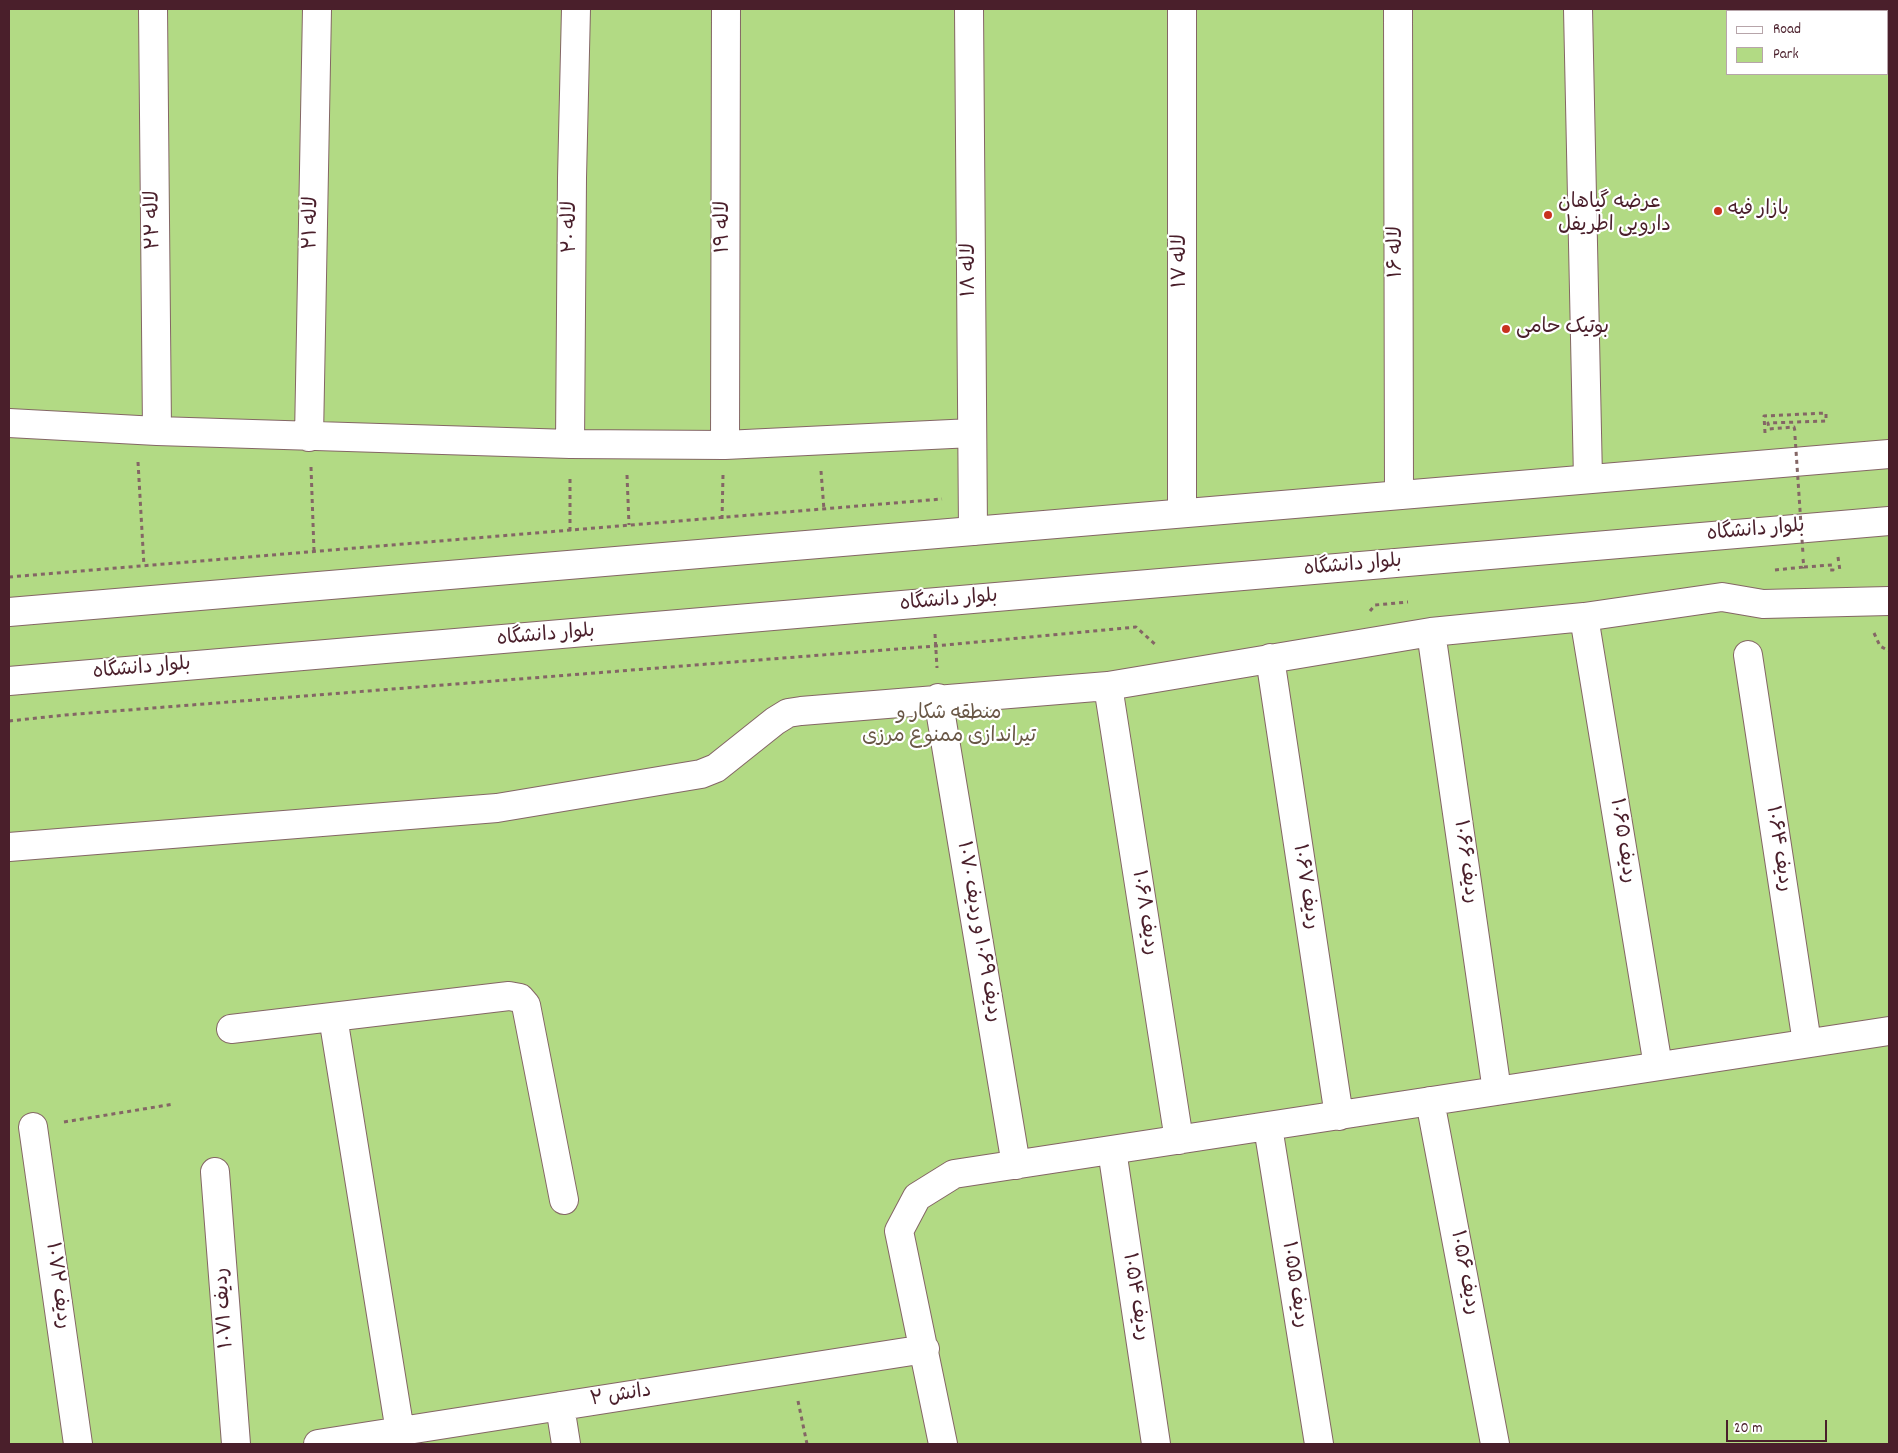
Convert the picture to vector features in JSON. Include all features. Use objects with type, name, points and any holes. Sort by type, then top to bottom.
[{"type":"street","name":"لاله ۲۲","points":[[147,430],[153,9]]},
{"type":"street","name":"لاله ۲۱","points":[[310,437],[317,9]]},
{"type":"street","name":"لاله ۲۰","points":[[570,444],[572,178],[576,9]]},
{"type":"street","name":"لاله ۱۹","points":[[724,445],[726,9]]},
{"type":"street","name":"لاله ۱۸","points":[[970,9],[973,531]]},
{"type":"street","name":"لاله ۱۷","points":[[1182,9],[1182,513]]},
{"type":"street","name":"لاله ۱۶","points":[[1398,9],[1398,495]]},
{"type":"street","points":[[1578,9],[1588,479]]},
{"type":"street","points":[[9,423],[310,437],[570,444],[724,445],[818,442],[972,433]]},
{"type":"street","points":[[9,612],[1889,454]]},
{"type":"street","name":"بلوار دانشگاه","points":[[9,681],[1889,521]]},
{"type":"street","points":[[9,847],[507,806],[701,774],[716,768],[775,721],[788,713],[801,711],[938,698],[1108,686],[1431,632],[1584,617],[1722,597],[1764,604],[1889,601]]},
{"type":"street","name":"ردیف ۱۰۶۵","points":[[1584,617],[1658,1066]]},
{"type":"street","name":"ردیف ۱۰۶۶","points":[[1431,632],[1497,1091]]},
{"type":"street","name":"ردیف ۱۰۶۴","points":[[1748,655],[1807,1043]]},
{"type":"street","name":"ردیف ۱۰۶۷","points":[[1270,658],[1339,1116]]},
{"type":"street","name":"ردیف ۱۰۶۸","points":[[1108,686],[1179,1140]]},
{"type":"street","name":"ردیف ۱۰۶۹ و ردیف ۱۰۷۰","points":[[938,698],[1016,1165]]},
{"type":"street","points":[[230,1029],[509,996],[520,998],[526,1005],[564,1200]]},
{"type":"street","points":[[333,1017],[401,1438]]},
{"type":"street","points":[[943,1444],[925,1349],[899,1232],[917,1198],[954,1174],[1889,1031]]},
{"type":"street","name":"ردیف ۱۰۵۶","points":[[1430,1101],[1495,1444]]},
{"type":"street","name":"ردیف ۱۰۷۲","points":[[33,1127],[78,1444]]},
{"type":"street","name":"ردیف ۱۰۵۵","points":[[1268,1127],[1319,1444]]},
{"type":"street","name":"ردیف ۱۰۵۴","points":[[1112,1150],[1156,1444]]},
{"type":"street","name":"ردیف ۱۰۷۱","points":[[215,1172],[236,1444]]},
{"type":"street","name":"دانش ۲","points":[[318,1444],[401,1438],[560,1406],[925,1349]]},
{"type":"street","points":[[560,1406],[566,1444]]},
{"type":"path","points":[[1768,464],[1764,416],[1826,413],[1826,421],[1768,423],[1769,429],[1794,427],[1804,567]]},
{"type":"path","points":[[144,566],[147,430]]},
{"type":"path","points":[[302,587],[314,551],[310,437]]},
{"type":"path","points":[[818,442],[827,543]]},
{"type":"path","points":[[570,444],[570,564]]},
{"type":"path","points":[[625,444],[629,525]]},
{"type":"path","points":[[720,552],[724,445]]},
{"type":"path","points":[[9,577],[972,496]]},
{"type":"path","points":[[1835,526],[1840,575]]},
{"type":"path","points":[[1765,571],[1832,565],[1833,570],[1808,572]]},
{"type":"path","points":[[1783,574],[1800,573]]},
{"type":"path","points":[[1364,616],[1375,604],[1414,601]]},
{"type":"path","points":[[933,603],[938,698]]},
{"type":"path","points":[[9,721],[1136,628],[1158,647]]},
{"type":"path","points":[[33,1127],[174,1104]]},
{"type":"path","points":[[792,1370],[807,1444]]},
{"type":"green space","name":"منطقه شکار و تیراندازی ممنوع مرزی","points":[[9,9],[1889,9],[1889,1444],[9,1444]]},
{"type":"place","name":"بازار فیه","points":[[1718,211]]},
{"type":"place","name":"عرضه گیاهان دارویی اطریفل","points":[[1548,215]]},
{"type":"place","name":"بوتیک حامی","points":[[1506,329]]}]
